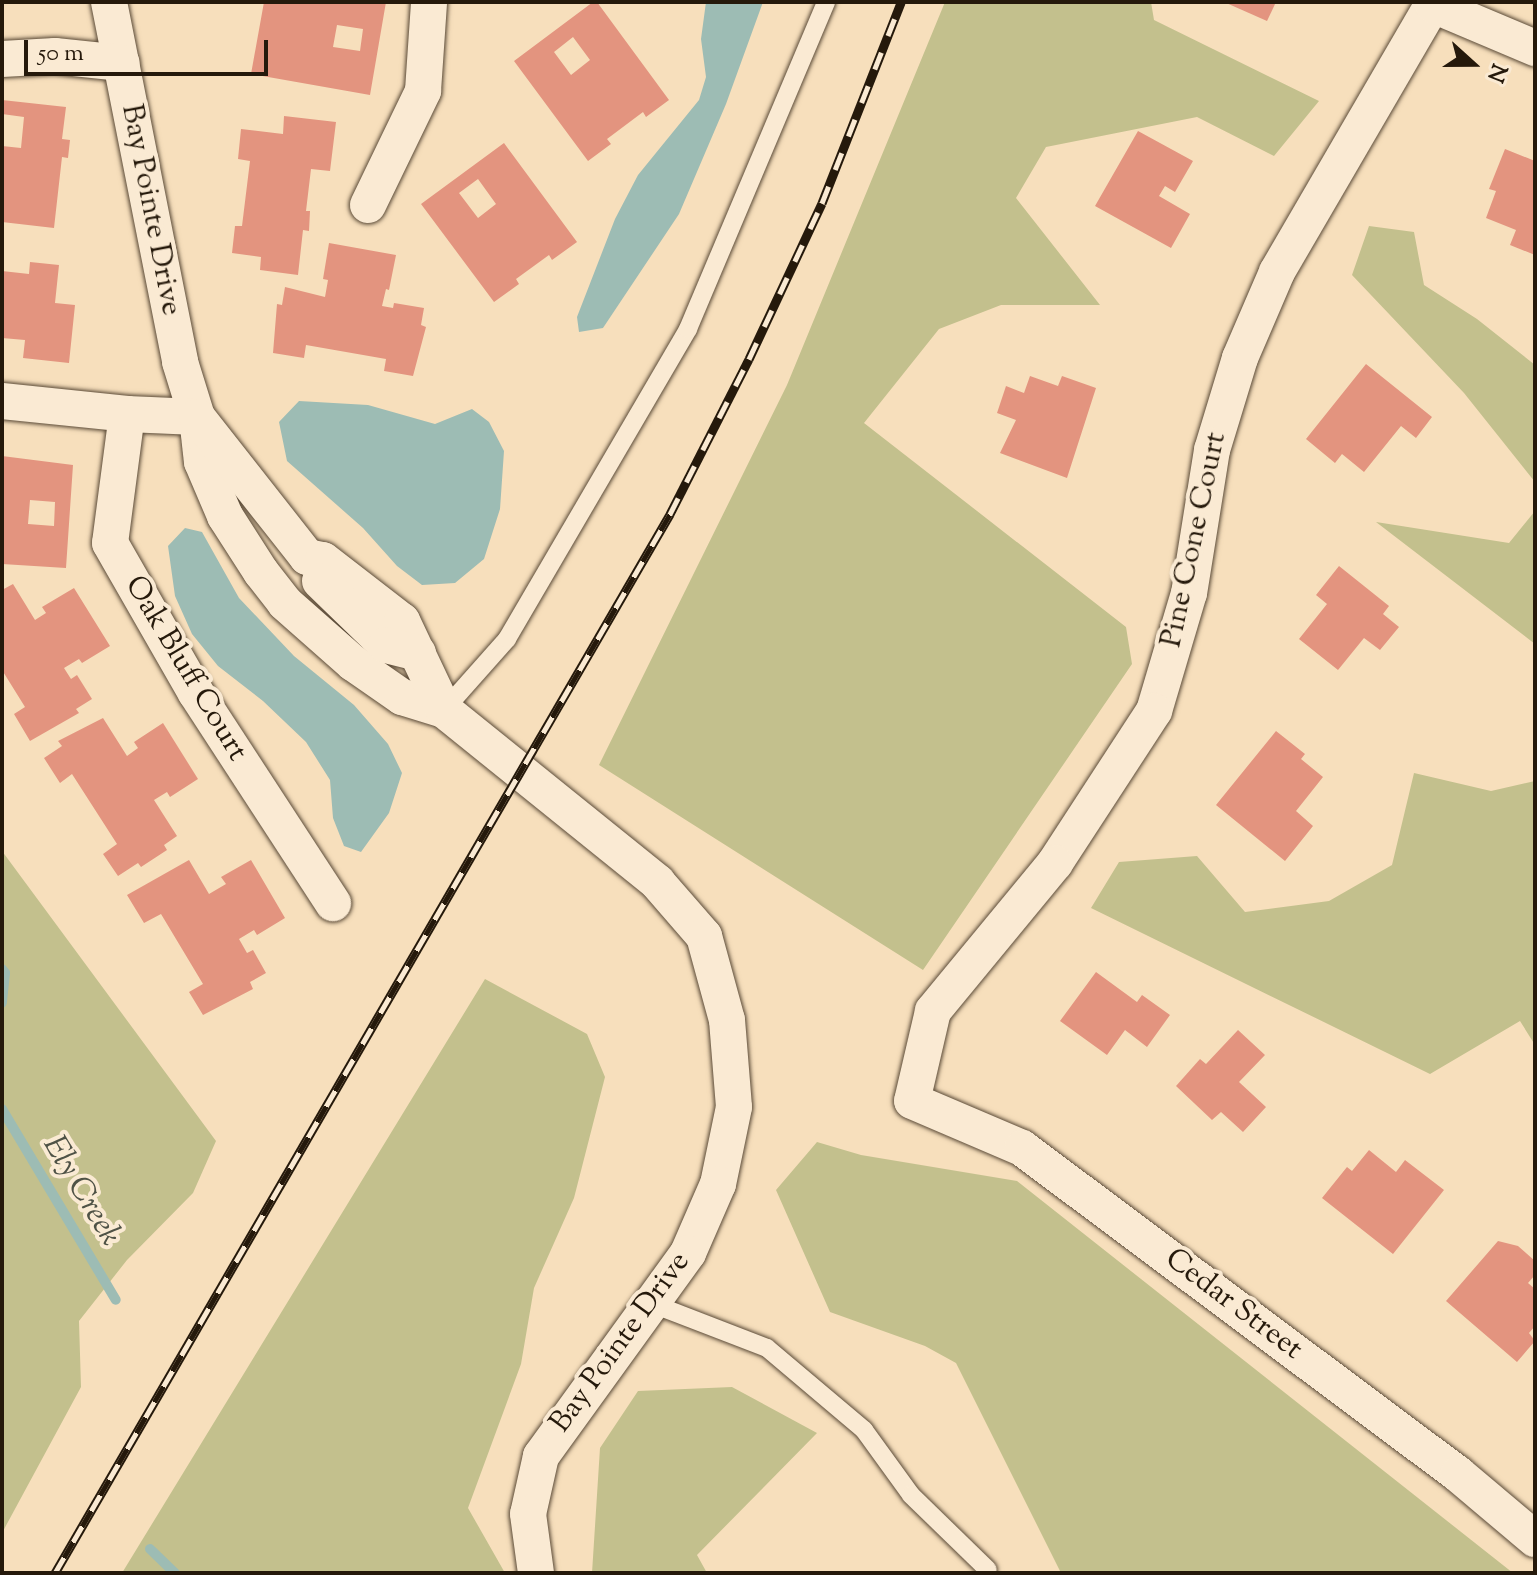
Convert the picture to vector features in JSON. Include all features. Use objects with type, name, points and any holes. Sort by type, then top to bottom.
[{"type":"street","name":"Bay Pointe Drive","points":[[109,2],[180,362],[197,417],[202,462],[225,516],[275,589],[353,663],[402,697],[444,710],[657,882],[704,936],[727,1020],[734,1107],[718,1184],[688,1253],[653,1304],[582,1394],[541,1456],[528,1514],[536,1573]]},
{"type":"street","points":[[368,205],[423,91],[429,2]]},
{"type":"street","points":[[1434,4],[1535,48]]},
{"type":"street","name":"Pine Cone Court","points":[[912,1101],[933,1011],[1055,863],[1154,711],[1189,593],[1212,450],[1240,358],[1277,272],[1434,4]]},
{"type":"street","points":[[2,59],[55,56],[122,63]]},
{"type":"street","points":[[2,401],[127,414],[197,417]]},
{"type":"street","name":"Oak Bluff Court","points":[[127,414],[110,543],[196,693],[333,903]]},
{"type":"street","name":"Bay Pointe Drive","points":[[197,417],[307,557],[314,575],[386,645],[418,653],[444,710]]},
{"type":"street","points":[[275,589],[307,557]]},
{"type":"street","name":"Cedar Street","points":[[912,1101],[1022,1148],[1458,1474],[1535,1539]]},
{"type":"lane","points":[[444,710],[507,639],[688,329],[826,2]]},
{"type":"lane","points":[[653,1304],[767,1348],[864,1430],[911,1495],[988,1570]]},
{"type":"shaded area","points":[[945,2],[1151,2],[1154,20],[1319,101],[1274,156],[1197,117],[1046,147],[1016,198],[1100,305],[1001,305],[939,329],[864,423],[1126,627],[1132,664],[923,970],[599,765],[787,385]]},
{"type":"shaded area","points":[[1369,226],[1414,232],[1424,285],[1477,319],[1535,365],[1535,482],[1464,393],[1352,275]]},
{"type":"shaded area","points":[[1535,511],[1535,644],[1376,522],[1509,543]]},
{"type":"shaded area","points":[[1414,773],[1491,791],[1535,781],[1535,1045],[1520,1021],[1430,1074],[1091,908],[1119,862],[1197,856],[1245,912],[1329,901],[1392,865]]},
{"type":"shaded area","points":[[2,851],[216,1141],[193,1193],[127,1260],[79,1321],[81,1387],[2,1533]]},
{"type":"shaded area","points":[[485,979],[587,1034],[605,1077],[574,1198],[534,1288],[521,1364],[468,1508],[505,1573],[122,1573]]},
{"type":"shaded area","points":[[817,1142],[861,1155],[1017,1181],[1513,1573],[1061,1573],[956,1363],[925,1346],[830,1312],[776,1190]]},
{"type":"shaded area","points":[[732,1387],[817,1433],[697,1555],[707,1573],[592,1573],[600,1448],[638,1391]]},
{"type":"water","points":[[706,2],[763,2],[726,104],[679,214],[603,328],[579,332],[577,317],[615,219],[638,175],[699,100],[706,77],[701,39]]},
{"type":"water","points":[[299,401],[368,405],[435,424],[472,409],[489,422],[504,451],[500,509],[484,559],[455,583],[422,585],[397,566],[363,528],[287,461],[279,422]]},
{"type":"water","points":[[185,528],[202,532],[239,598],[294,656],[354,705],[388,744],[402,773],[389,813],[361,852],[344,846],[333,818],[330,780],[306,742],[263,701],[218,666],[192,634],[175,596],[168,546]]},
{"type":"building","points":[[264,2],[386,2],[370,95],[251,74]],"holes":[[[337,25],[363,29],[360,51],[333,47]]]},
{"type":"building","points":[[597,2],[669,100],[646,117],[643,112],[607,139],[611,144],[588,161],[514,61]],"holes":[[[573,37],[590,60],[571,75],[554,52]]]},
{"type":"building","points":[[1224,2],[1276,2],[1267,21]]},
{"type":"building","points":[[2,100],[66,107],[62,139],[70,140],[68,158],[62,157],[54,228],[2,222],[2,146],[21,148],[24,117],[2,114]]},
{"type":"building","points":[[284,116],[336,122],[330,171],[311,169],[306,211],[310,211],[309,231],[303,230],[298,275],[260,270],[261,257],[232,253],[235,226],[242,226],[250,161],[238,159],[241,129],[283,134]]},
{"type":"building","points":[[1138,131],[1193,161],[1175,192],[1165,186],[1159,196],[1190,214],[1171,248],[1095,206]]},
{"type":"building","points":[[504,143],[577,242],[552,260],[549,255],[516,279],[519,284],[494,302],[421,204]],"holes":[[[478,179],[496,204],[478,218],[459,193]]]},
{"type":"building","points":[[1505,149],[1535,161],[1535,255],[1510,245],[1516,230],[1486,218],[1496,191],[1489,189]]},
{"type":"building","points":[[329,243],[396,255],[389,290],[386,289],[382,306],[393,308],[394,303],[424,308],[421,325],[426,327],[413,376],[384,371],[386,359],[306,345],[304,358],[273,353],[277,304],[282,305],[285,287],[325,297],[328,280],[323,279]]},
{"type":"building","points":[[30,262],[59,265],[55,303],[75,305],[69,363],[23,358],[25,340],[2,338],[2,271],[29,274]]},
{"type":"building","points":[[1366,364],[1432,417],[1416,438],[1401,426],[1364,472],[1342,454],[1335,463],[1306,439]]},
{"type":"building","points":[[1030,376],[1058,386],[1062,376],[1096,388],[1067,478],[1000,453],[1016,420],[997,413],[1006,386],[1024,393]]},
{"type":"building","points":[[2,456],[73,465],[66,568],[2,564]],"holes":[[[30,500],[55,502],[54,526],[28,524]]]},
{"type":"building","points":[[1339,566],[1389,606],[1383,614],[1399,627],[1380,650],[1364,638],[1338,670],[1299,639],[1327,604],[1316,595]]},
{"type":"building","points":[[13,584],[35,620],[46,613],[42,607],[74,588],[110,646],[82,663],[79,659],[64,668],[71,679],[77,675],[92,699],[76,709],[79,713],[30,741],[14,714],[25,707],[2,670],[2,590]]},
{"type":"building","points":[[103,718],[127,756],[138,748],[134,742],[163,723],[198,779],[170,797],[167,792],[154,800],[177,836],[164,845],[167,850],[141,867],[138,863],[118,876],[103,854],[117,844],[72,774],[60,783],[44,758],[62,746],[58,741]]},
{"type":"building","points":[[1276,731],[1305,754],[1301,759],[1323,777],[1296,811],[1313,826],[1285,861],[1216,805]]},
{"type":"building","points":[[189,860],[209,894],[226,884],[221,877],[251,860],[285,918],[257,935],[254,930],[239,939],[247,953],[253,950],[266,973],[250,982],[253,989],[203,1015],[189,992],[203,984],[161,914],[144,923],[127,895]]},
{"type":"building","points":[[1096,972],[1137,1002],[1142,995],[1170,1015],[1147,1047],[1125,1030],[1107,1055],[1060,1021]]},
{"type":"building","points":[[1238,1030],[1265,1055],[1239,1082],[1266,1107],[1243,1132],[1221,1112],[1212,1120],[1176,1086],[1200,1059],[1206,1064]]},
{"type":"building","points":[[1369,1150],[1396,1172],[1405,1160],[1444,1190],[1393,1254],[1322,1198],[1347,1167],[1352,1171]]},
{"type":"building","points":[[1498,1241],[1518,1246],[1535,1261],[1535,1275],[1528,1283],[1535,1289],[1535,1326],[1529,1333],[1535,1341],[1517,1362],[1446,1301]]},
{"type":"waterway","name":"Ely Creek","points":[[2,969],[5,973],[2,1003]]},
{"type":"waterway","name":"Ely Creek","points":[[2,1109],[116,1300]]},
{"type":"waterway","name":"Ely Creek","points":[[150,1549],[175,1573]]},
{"type":"railway","points":[[55,1573],[670,514],[749,359],[822,203],[901,2]]}]
